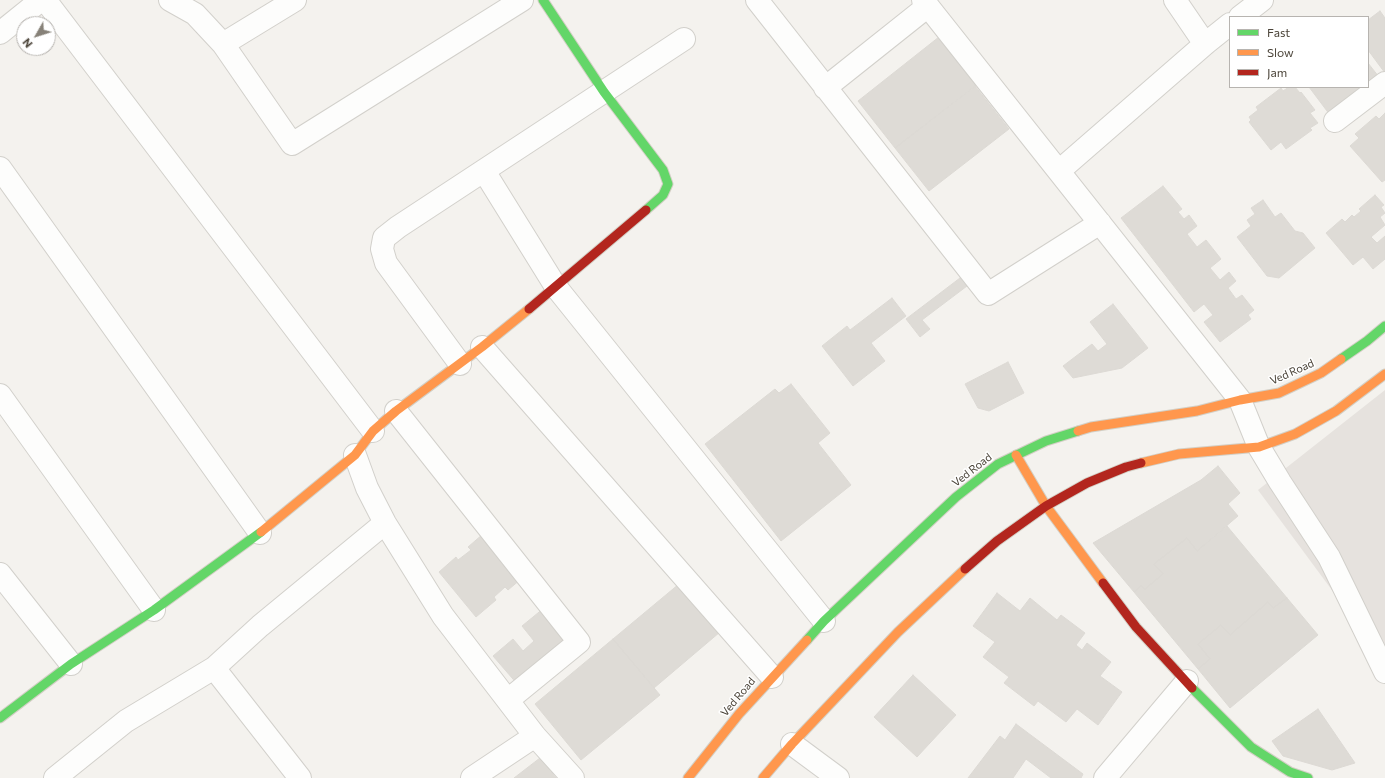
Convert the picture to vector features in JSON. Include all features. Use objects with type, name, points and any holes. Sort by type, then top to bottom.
[{"type":"main road","points":[[0,718],[71,664],[154,610],[260,533],[355,454],[373,431],[396,411],[482,347],[556,287],[663,195],[668,184],[663,170],[604,92],[543,0]]},
{"type":"main road","name":"Ved Road","points":[[688,778],[739,714],[824,621],[870,576],[956,497],[998,464],[1046,441],[1091,427],[1197,411],[1240,400],[1279,393],[1321,373],[1367,341],[1385,326]]},
{"type":"main road","points":[[763,778],[792,744],[898,632],[944,588],[997,541],[1046,506],[1087,482],[1126,467],[1179,454],[1260,447],[1295,434],[1336,411],[1385,374]]},
{"type":"main road","points":[[1016,455],[1046,506],[1136,627],[1213,710],[1251,747],[1290,772],[1308,778]]},
{"type":"street","points":[[0,33],[41,0]]},
{"type":"street","points":[[48,0],[49,5],[373,431]]},
{"type":"street","points":[[170,0],[194,14],[223,44],[292,144],[522,0]]},
{"type":"street","points":[[223,44],[295,0]]},
{"type":"street","points":[[757,0],[988,294],[1100,223]]},
{"type":"street","points":[[1175,0],[1205,44]]},
{"type":"street","points":[[1241,16],[1262,0]]},
{"type":"street","points":[[826,88],[926,3],[1240,400],[1260,447],[1280,482],[1329,557],[1385,672]]},
{"type":"street","points":[[1059,171],[1229,25]]},
{"type":"street","points":[[460,364],[386,263],[382,248],[384,238],[398,227],[684,39]]},
{"type":"street","points":[[1335,121],[1382,92]]},
{"type":"street","points":[[0,168],[260,533]]},
{"type":"street","points":[[484,171],[556,287],[824,621]]},
{"type":"street","points":[[482,347],[772,677]]},
{"type":"street","points":[[0,395],[154,610]]},
{"type":"street","points":[[396,411],[579,642],[508,700]]},
{"type":"street","points":[[355,454],[367,488],[385,523],[443,616],[535,736],[573,778]]},
{"type":"street","points":[[55,778],[126,721],[214,668],[260,626],[385,523]]},
{"type":"street","points":[[0,574],[71,664]]},
{"type":"street","points":[[214,668],[300,778]]},
{"type":"street","points":[[1105,778],[1187,681]]},
{"type":"street","points":[[472,778],[535,736]]},
{"type":"street","points":[[792,744],[838,778]]},
{"type":"shaded area","points":[[1385,390],[1385,662],[1258,490]]},
{"type":"building","points":[[1380,11],[1385,18],[1385,73],[1369,51],[1369,19]]},
{"type":"building","points":[[944,33],[982,81],[895,148],[858,101]]},
{"type":"building","points":[[1369,64],[1379,77],[1369,85]]},
{"type":"building","points":[[975,86],[1009,129],[929,191],[895,148]]},
{"type":"building","points":[[1281,88],[1283,91],[1288,88],[1296,88],[1300,93],[1301,92],[1315,110],[1310,113],[1318,123],[1310,128],[1312,130],[1286,149],[1281,142],[1271,150],[1249,122],[1251,120],[1249,117],[1258,110],[1256,107]]},
{"type":"building","points":[[1310,88],[1365,88],[1330,115]]},
{"type":"building","points":[[1385,113],[1385,180],[1382,182],[1350,146],[1359,138],[1355,134],[1376,116],[1379,119]]},
{"type":"building","points":[[1163,186],[1182,209],[1178,212],[1184,219],[1189,215],[1197,226],[1187,234],[1197,247],[1206,240],[1221,259],[1210,268],[1220,280],[1229,272],[1236,281],[1228,288],[1236,299],[1242,295],[1254,310],[1248,315],[1251,319],[1220,342],[1204,322],[1213,315],[1204,304],[1194,312],[1121,218]]},
{"type":"building","points":[[1375,195],[1384,205],[1381,207],[1385,213],[1380,217],[1385,225],[1371,237],[1377,243],[1385,236],[1385,259],[1373,269],[1363,257],[1353,265],[1326,233],[1342,219],[1345,222],[1352,215],[1354,217],[1361,211],[1359,209]]},
{"type":"building","points":[[1263,200],[1275,217],[1281,213],[1295,231],[1303,233],[1315,248],[1279,278],[1267,276],[1237,237],[1251,226],[1247,220],[1255,214],[1251,208]]},
{"type":"building","points":[[960,278],[967,286],[922,320],[930,329],[920,337],[906,319]]},
{"type":"building","points":[[892,298],[906,316],[871,343],[885,361],[853,386],[822,346],[847,326],[850,330]]},
{"type":"building","points":[[1113,304],[1148,348],[1122,368],[1073,378],[1063,366],[1092,344],[1098,351],[1107,344],[1090,322]]},
{"type":"building","points":[[1008,362],[1024,393],[989,411],[978,408],[965,384]]},
{"type":"building","points":[[791,384],[830,433],[818,443],[851,485],[781,541],[705,444],[775,389],[779,393]]},
{"type":"building","points":[[1218,466],[1240,493],[1228,504],[1238,516],[1197,551],[1187,538],[1154,564],[1163,574],[1145,589],[1141,586],[1134,592],[1093,543],[1201,480]]},
{"type":"building","points":[[1227,526],[1287,598],[1273,608],[1268,602],[1230,635],[1221,625],[1198,644],[1210,659],[1198,669],[1134,592],[1141,586],[1145,589],[1163,574],[1154,564],[1187,538],[1197,551]]},
{"type":"building","points":[[483,534],[521,579],[508,590],[505,587],[494,597],[496,600],[476,617],[439,572],[456,557],[458,560],[471,550],[468,547]]},
{"type":"building","points":[[679,584],[720,632],[654,688],[613,639]]},
{"type":"building","points":[[997,593],[1020,611],[1030,598],[1057,620],[1061,615],[1085,633],[1076,645],[1082,650],[1087,643],[1111,662],[1100,676],[1122,692],[1098,725],[1077,709],[1066,722],[1038,701],[1034,706],[1004,683],[1009,677],[983,657],[995,642],[973,626]]},
{"type":"building","points":[[1287,598],[1318,635],[1230,708],[1198,669],[1210,659],[1198,644],[1221,625],[1230,635],[1268,602],[1273,608]]},
{"type":"building","points":[[544,608],[571,640],[519,686],[493,656],[513,639],[523,651],[534,641],[522,626]]},
{"type":"building","points":[[613,639],[660,695],[581,760],[535,704]]},
{"type":"building","points":[[913,675],[956,715],[917,757],[874,717]]},
{"type":"building","points":[[1318,709],[1355,763],[1332,770],[1283,756],[1272,741]]},
{"type":"building","points":[[1016,724],[1083,774],[1081,778],[1051,778],[1026,759],[1013,778],[968,778],[1000,736],[1005,740]]},
{"type":"building","points":[[540,758],[556,778],[514,778]]},
{"type":"traffic: fast","points":[[543,0],[604,92],[663,170],[668,184],[663,195],[646,210]]},
{"type":"traffic: fast","points":[[1341,359],[1367,341],[1385,326]]},
{"type":"traffic: fast","points":[[807,640],[824,621],[956,497],[998,464],[1046,441],[1078,431]]},
{"type":"traffic: fast","points":[[0,718],[71,664],[154,610],[261,532]]},
{"type":"traffic: fast","points":[[1192,688],[1251,747],[1290,772],[1308,778]]},
{"type":"traffic: slow","points":[[261,532],[355,455],[373,431],[396,411],[482,347],[529,309]]},
{"type":"traffic: slow","points":[[1078,431],[1091,427],[1197,411],[1240,400],[1279,393],[1321,373],[1341,359]]},
{"type":"traffic: slow","points":[[1141,463],[1179,454],[1259,447],[1295,434],[1336,411],[1385,374]]},
{"type":"traffic: slow","points":[[1016,455],[1046,506],[1103,583]]},
{"type":"traffic: slow","points":[[763,778],[792,744],[898,632],[965,569]]},
{"type":"traffic: slow","points":[[688,778],[739,714],[807,640]]},
{"type":"traffic: jam","points":[[529,309],[646,210]]},
{"type":"traffic: jam","points":[[965,569],[997,541],[1046,506],[1087,483],[1126,467],[1141,463]]},
{"type":"traffic: jam","points":[[1103,583],[1136,627],[1192,688]]}]
